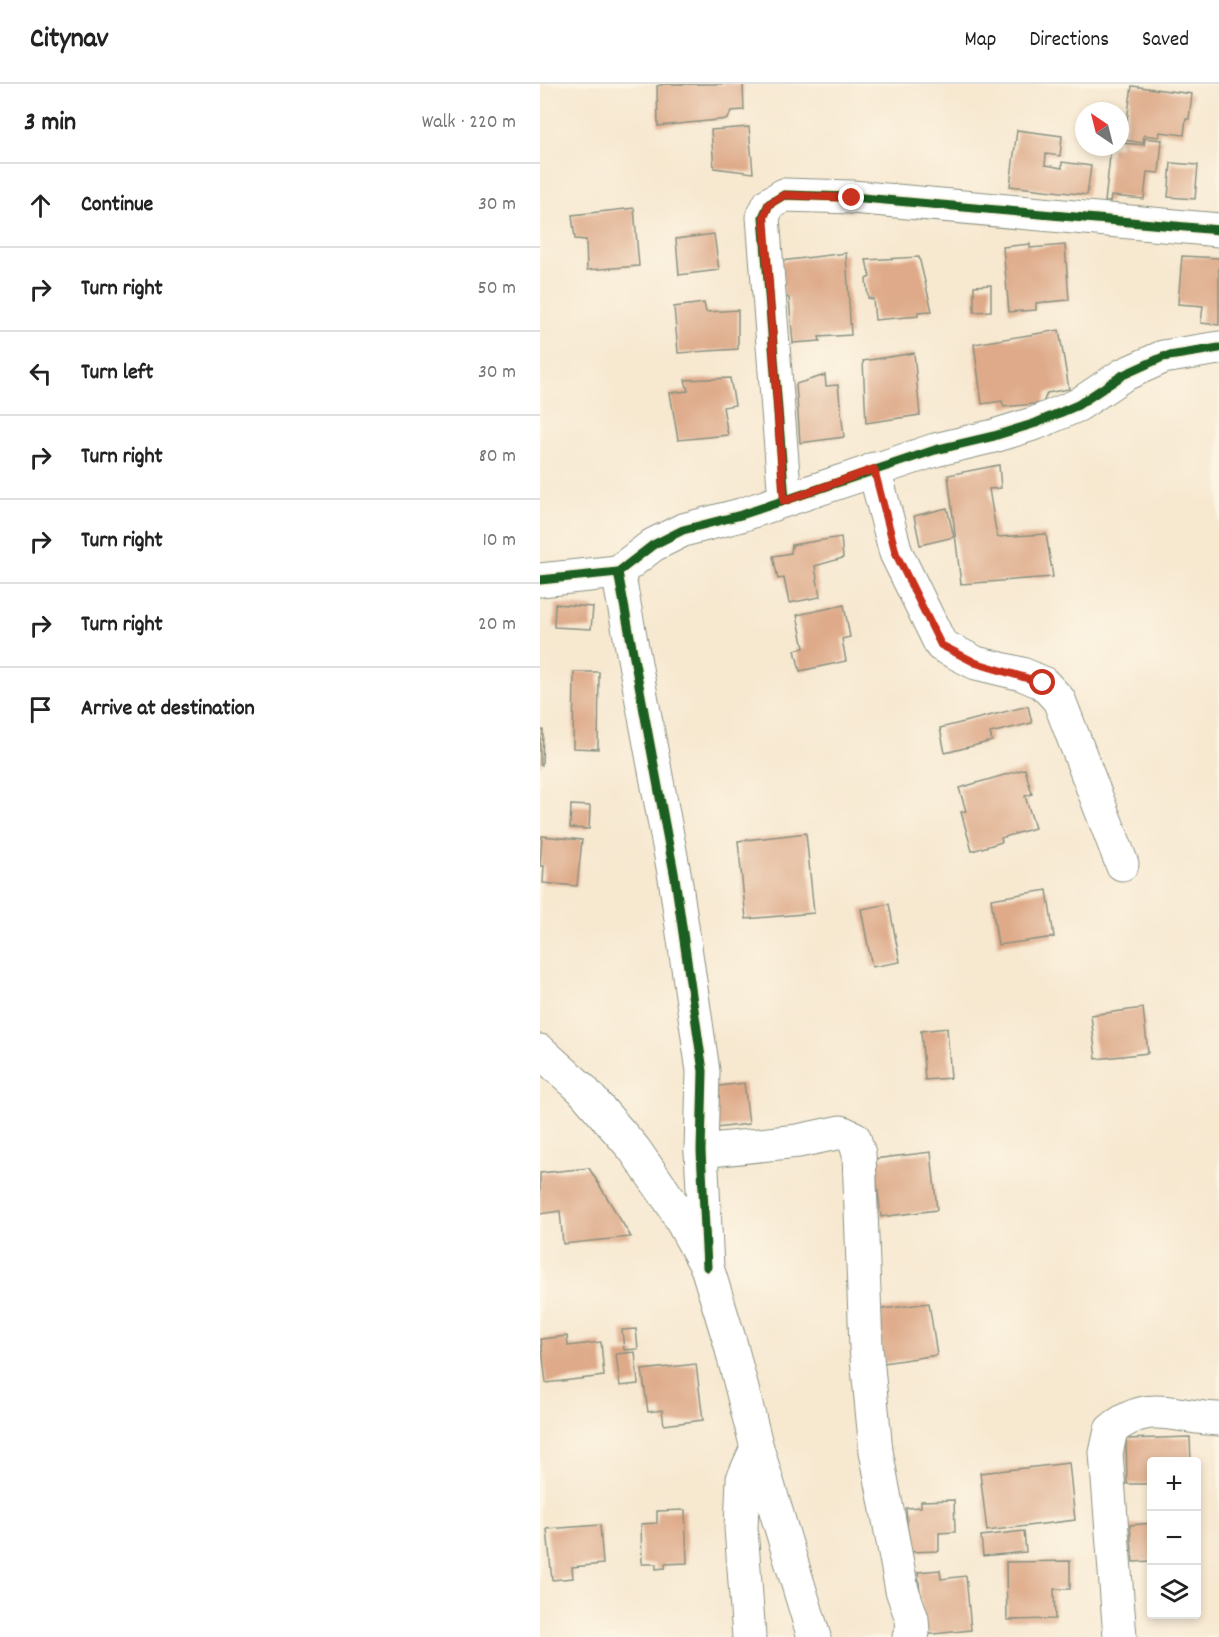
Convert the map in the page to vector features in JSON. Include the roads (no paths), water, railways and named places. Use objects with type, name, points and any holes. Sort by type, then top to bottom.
[{"type":"street","points":[[784,501],[764,217],[769,204],[784,195],[852,198],[1219,230]]},
{"type":"street","points":[[540,580],[618,572],[653,545],[683,531],[784,501],[935,450],[1036,423],[1078,405],[1123,375],[1163,357],[1219,348]]},
{"type":"street","points":[[874,469],[896,554],[941,645],[976,663],[1043,683],[1059,700],[1122,864]]},
{"type":"street","points":[[618,572],[677,890],[703,1071],[701,1152],[707,1267]]},
{"type":"street","points":[[540,1051],[582,1089],[634,1149],[673,1205],[707,1267],[730,1342],[757,1448],[814,1637]]},
{"type":"street","points":[[701,1152],[798,1141],[841,1132],[854,1138],[859,1154],[866,1347],[876,1451],[902,1590],[912,1619],[913,1632],[909,1637]]},
{"type":"street","points":[[1120,1637],[1106,1454],[1111,1431],[1128,1416],[1153,1412],[1219,1419]]},
{"type":"street","points":[[749,1637],[741,1528],[743,1479],[757,1448]]}]
